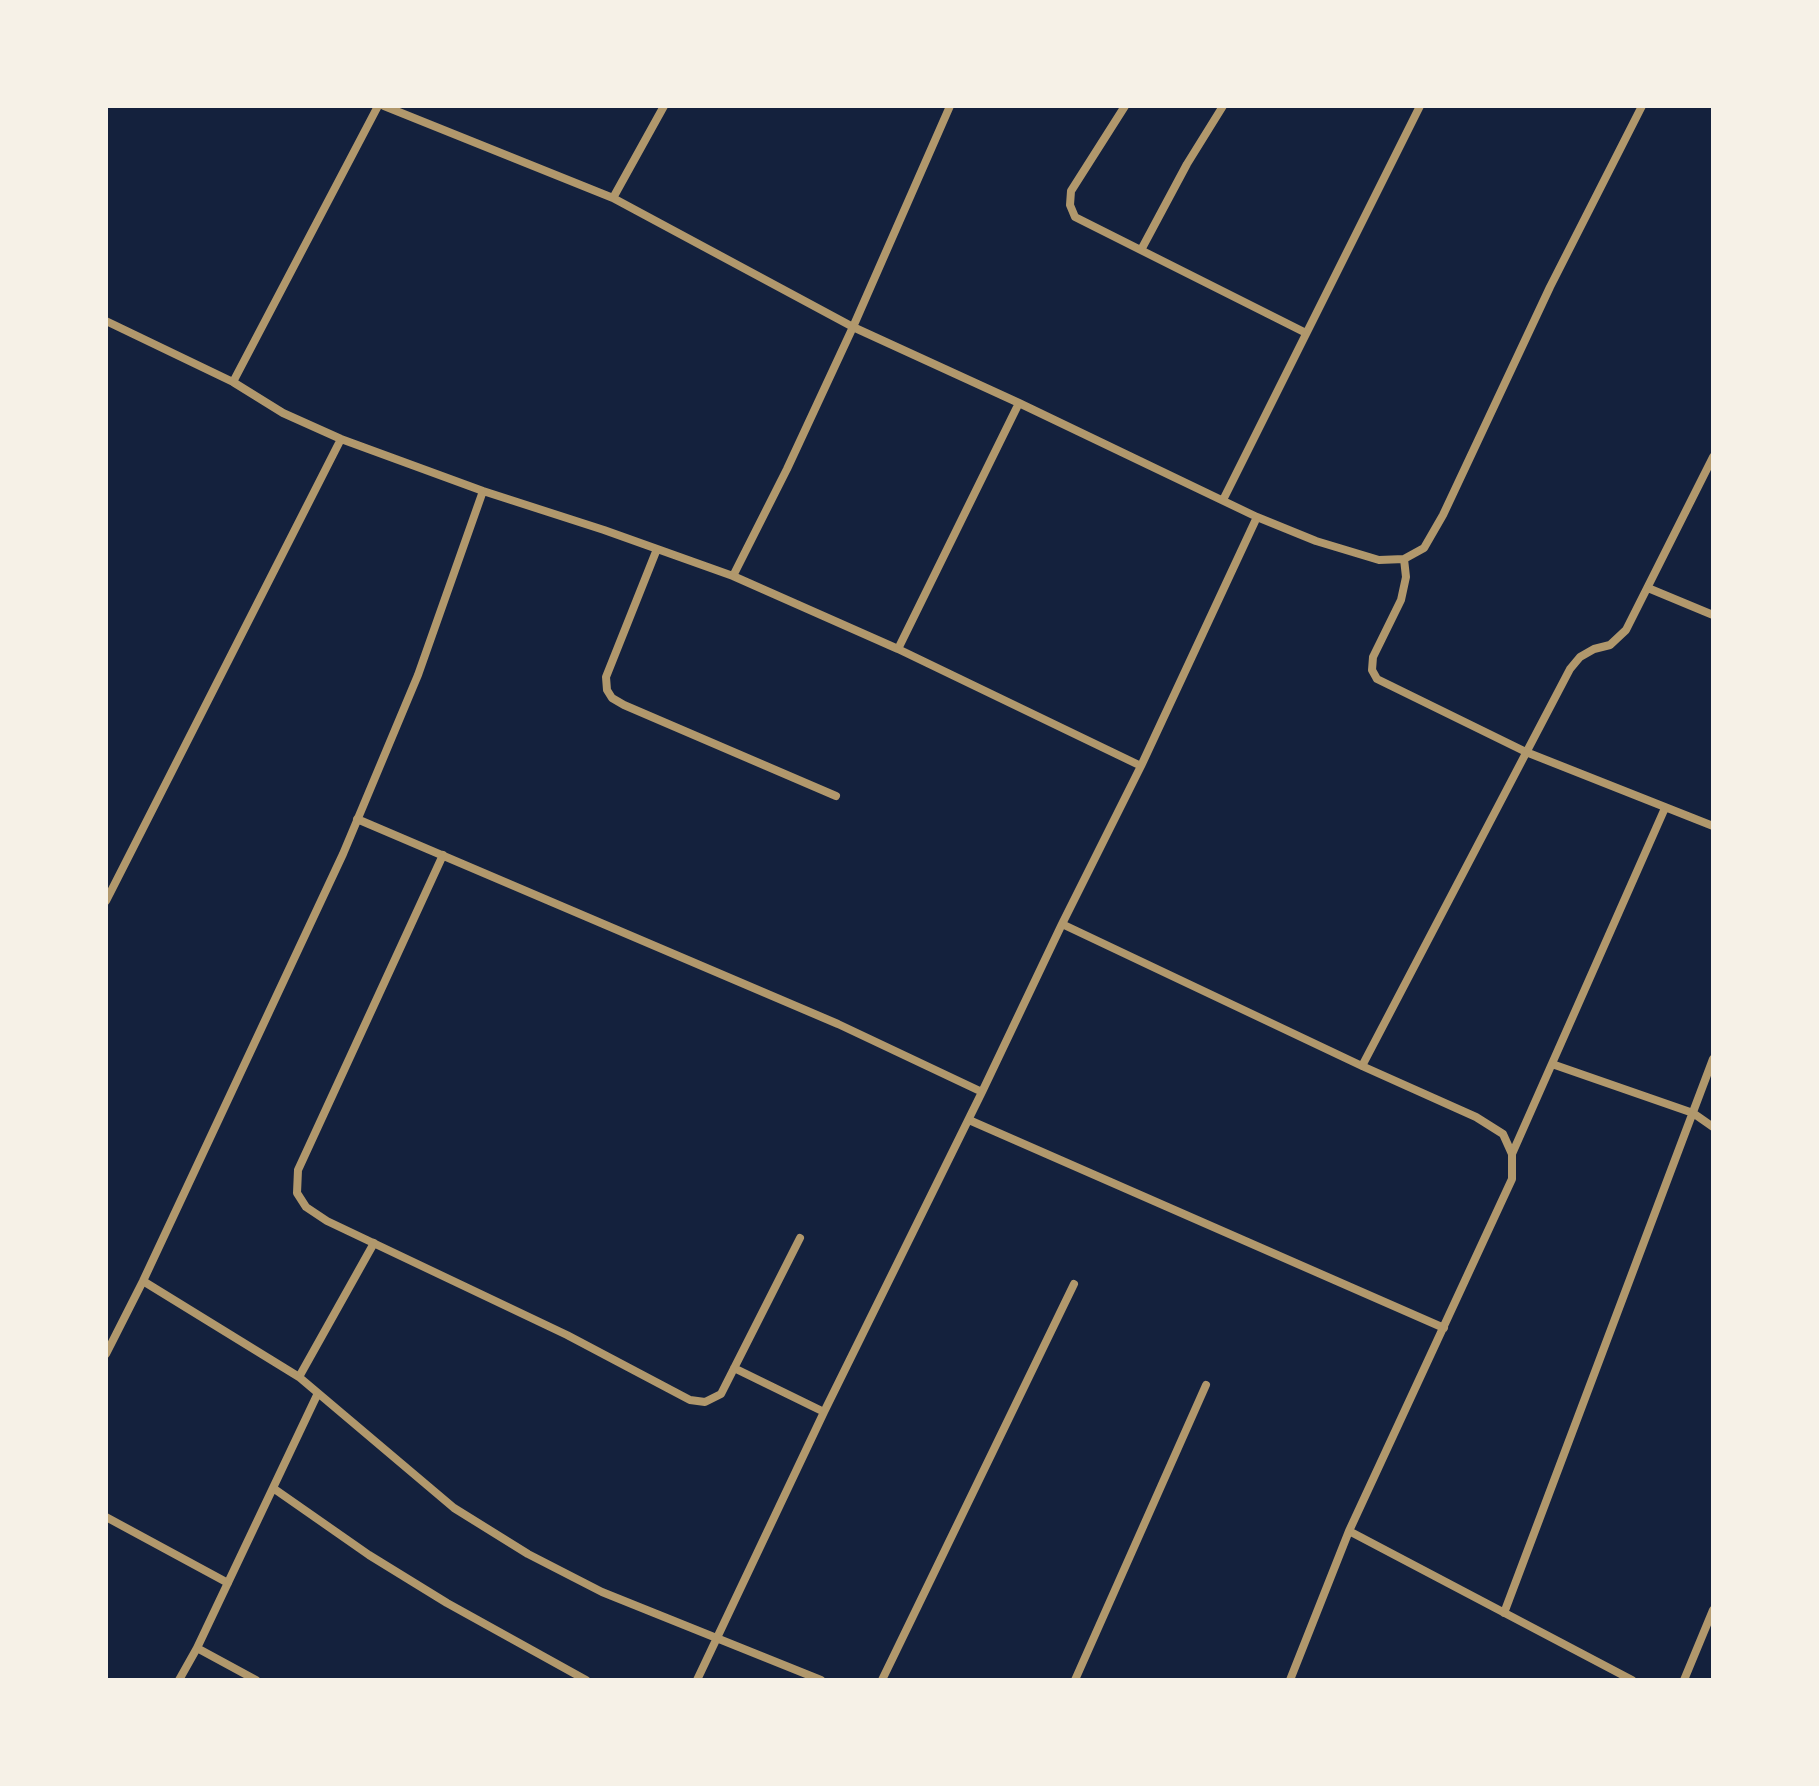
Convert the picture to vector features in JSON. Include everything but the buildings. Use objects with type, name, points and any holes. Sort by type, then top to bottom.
[{"type":"street","points":[[233,382],[381,106],[613,198],[853,327],[1257,517],[1316,541],[1379,560],[1404,559],[1424,548],[1443,515],[1550,287],[1642,106]]},
{"type":"street","points":[[613,198],[664,106]]},
{"type":"street","points":[[733,576],[853,327],[950,106]]},
{"type":"street","points":[[1125,106],[1071,191],[1070,205],[1075,217],[1306,333]]},
{"type":"street","points":[[1141,250],[1187,164],[1223,106]]},
{"type":"street","points":[[1223,500],[1420,106]]},
{"type":"street","points":[[106,321],[233,382],[283,413],[341,439],[733,576],[898,649],[1141,766]]},
{"type":"street","points":[[898,649],[1019,403]]},
{"type":"street","points":[[106,901],[341,439]]},
{"type":"street","points":[[1362,1066],[1570,669],[1580,657],[1610,645],[1626,630],[1713,457]]},
{"type":"street","points":[[106,1354],[330,882],[418,675],[483,491]]},
{"type":"street","points":[[697,1680],[824,1412],[1141,766],[1257,517]]},
{"type":"street","points":[[657,549],[606,677],[607,690],[612,698],[836,796]]},
{"type":"street","points":[[1404,559],[1406,577],[1401,600],[1373,657],[1372,670],[1377,679],[1526,752],[1713,826]]},
{"type":"street","points":[[1648,588],[1713,615]]},
{"type":"street","points":[[1290,1680],[1349,1531],[1512,1179],[1512,1154],[1665,808]]},
{"type":"street","points":[[357,819],[838,1024],[982,1092]]},
{"type":"street","points":[[443,855],[298,1170],[297,1193],[306,1207],[327,1221],[567,1335],[690,1400],[705,1402],[721,1394],[800,1238]]},
{"type":"street","points":[[1062,924],[1476,1117],[1503,1134],[1512,1154]]},
{"type":"street","points":[[1504,1613],[1713,1059]]},
{"type":"street","points":[[1552,1064],[1693,1113],[1713,1127]]},
{"type":"street","points":[[969,1120],[1444,1328]]},
{"type":"street","points":[[299,1377],[374,1243]]},
{"type":"street","points":[[143,1281],[299,1377],[454,1508],[528,1554],[602,1592],[821,1680]]},
{"type":"street","points":[[882,1680],[1074,1284]]},
{"type":"street","points":[[734,1368],[824,1412]]},
{"type":"street","points":[[1075,1680],[1206,1385]]},
{"type":"street","points":[[179,1680],[318,1393]]},
{"type":"street","points":[[273,1488],[369,1555],[447,1603],[586,1680]]},
{"type":"street","points":[[106,1517],[228,1583]]},
{"type":"street","points":[[1349,1531],[1632,1680]]},
{"type":"street","points":[[1684,1680],[1713,1610]]},
{"type":"street","points":[[197,1648],[256,1680]]}]
